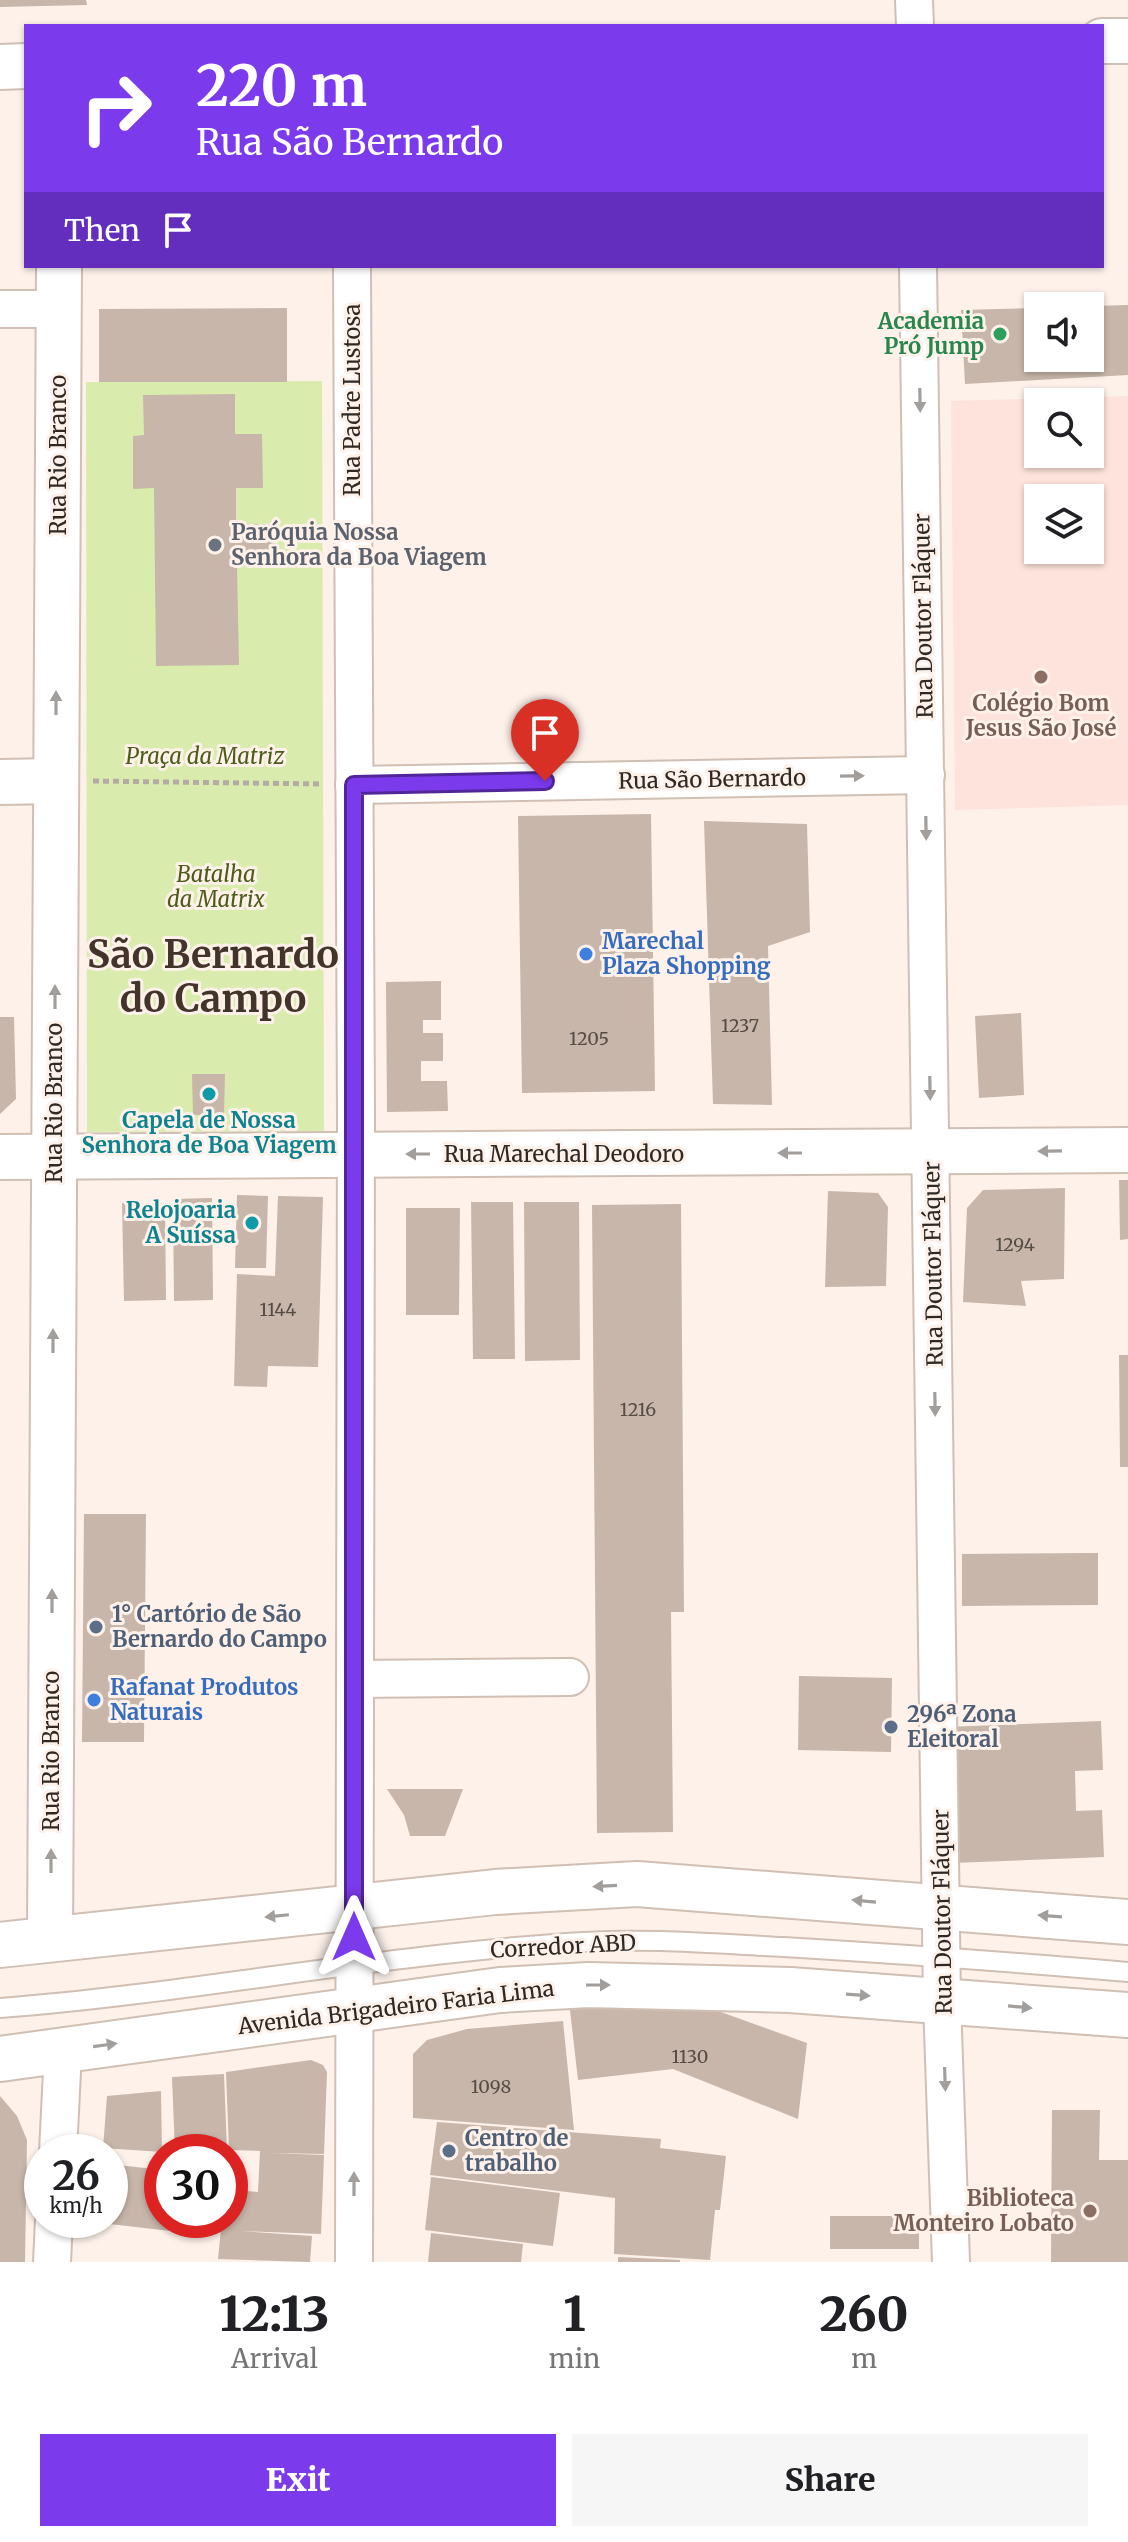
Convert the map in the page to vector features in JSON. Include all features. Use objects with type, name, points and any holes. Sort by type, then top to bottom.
[{"type":"main road","points":[[1104,41],[1128,41]]},
{"type":"main road","points":[[0,67],[24,66]]},
{"type":"main road","name":"Rua Rio Branco","points":[[50,1939],[59,268]]},
{"type":"main road","points":[[0,782],[56,781]]},
{"type":"main road","name":"Rua Marechal Deodoro","points":[[0,1157],[1128,1150]]},
{"type":"main road","points":[[0,1945],[500,1892],[637,1884],[1128,1922]]},
{"type":"main road","name":"Avenida Brigadeiro Faria Lima","points":[[0,2059],[500,1990],[588,1985],[676,1985],[1128,2015]]},
{"type":"street","points":[[914,0],[915,24]]},
{"type":"street","name":"Rua Padre Lustosa","points":[[352,268],[356,1154],[354,2262]]},
{"type":"street","name":"Rua Doutor Fláquer","points":[[918,268],[942,2001],[951,2262]]},
{"type":"street","points":[[0,309],[58,309]]},
{"type":"street","name":"Rua São Bernardo","points":[[354,785],[926,775]]},
{"type":"street","points":[[355,1679],[570,1677]]},
{"type":"street","points":[[59,2134],[63,2051]]},
{"type":"street","points":[[52,2262],[53,2238]]},
{"type":"lane","name":"Corredor ABD","points":[[0,2008],[94,2001],[354,1967],[587,1942],[685,1942],[1128,1972]]},
{"type":"path","points":[[56,781],[354,785]]},
{"type":"shaded area","name":"Colégio Bom Jesus São José","points":[[1128,396],[1128,805],[955,810],[951,401],[1024,399],[1024,468],[1104,468],[1104,397]]},
{"type":"green space","name":"Praça da Matriz","points":[[322,381],[324,1131],[87,1132],[86,382]]},
{"type":"building","points":[[0,0],[86,0],[87,5],[0,7]]},
{"type":"building","name":"Academia Pró Jump","points":[[1128,305],[1128,375],[965,384],[961,310],[1024,308],[1024,372],[1104,372],[1104,306]]},
{"type":"building","points":[[287,308],[287,382],[99,382],[99,309]]},
{"type":"building","name":"Paróquia Nossa Senhora da Boa Viagem","points":[[235,394],[235,434],[262,434],[263,488],[236,488],[236,524],[275,524],[276,565],[237,566],[239,665],[156,666],[154,488],[133,489],[133,436],[144,435],[143,395]]},
{"type":"building","name":"Marechal Plaza Shopping","points":[[651,814],[655,1091],[522,1093],[518,816]]},
{"type":"building","points":[[704,821],[807,824],[810,932],[768,946],[772,1105],[713,1104]]},
{"type":"building","points":[[441,981],[441,1020],[423,1020],[423,1033],[443,1033],[443,1061],[421,1061],[421,1081],[447,1081],[448,1111],[387,1112],[386,982]]},
{"type":"building","points":[[1021,1013],[1024,1095],[979,1098],[975,1016]]},
{"type":"building","points":[[0,1017],[14,1017],[16,1099],[0,1114]]},
{"type":"building","name":"Capela de Nossa Senhora de Boa Viagem","points":[[192,1074],[225,1074],[224,1115],[193,1115]]},
{"type":"building","points":[[1119,1180],[1128,1180],[1128,1239],[1120,1240]]},
{"type":"building","points":[[1065,1188],[1064,1279],[1021,1281],[1026,1306],[963,1302],[967,1208],[983,1190]]},
{"type":"building","points":[[828,1191],[878,1193],[888,1207],[886,1286],[825,1287]]},
{"type":"building","name":"Relojoaria A Suíssa","points":[[237,1195],[268,1196],[266,1268],[235,1268]]},
{"type":"building","points":[[278,1196],[323,1197],[318,1367],[268,1366],[267,1387],[234,1386],[237,1274],[275,1276]]},
{"type":"building","points":[[212,1198],[213,1300],[174,1301],[173,1199]]},
{"type":"building","points":[[471,1202],[513,1202],[515,1359],[473,1359]]},
{"type":"building","points":[[524,1202],[579,1202],[580,1360],[525,1361]]},
{"type":"building","points":[[122,1203],[165,1203],[166,1300],[124,1301]]},
{"type":"building","points":[[681,1204],[684,1612],[671,1612],[673,1832],[597,1833],[592,1205]]},
{"type":"building","points":[[406,1208],[460,1208],[459,1315],[406,1315]]},
{"type":"building","points":[[1119,1355],[1128,1355],[1128,1467],[1120,1467]]},
{"type":"building","points":[[84,1514],[146,1514],[144,1742],[82,1742]]},
{"type":"building","points":[[1098,1553],[1098,1605],[962,1606],[962,1554]]},
{"type":"building","points":[[799,1676],[892,1678],[891,1752],[798,1750]]},
{"type":"building","points":[[1101,1721],[1103,1770],[1075,1771],[1076,1811],[1102,1810],[1104,1857],[952,1863],[946,1727]]},
{"type":"building","points":[[387,1789],[463,1789],[445,1836],[410,1836],[404,1815]]},
{"type":"building","points":[[679,1997],[807,2043],[798,2119],[673,2069],[578,2080],[570,2010]]},
{"type":"building","points":[[563,2021],[574,2130],[413,2118],[413,2054],[427,2040],[467,2029]]},
{"type":"building","points":[[311,2060],[323,2065],[327,2072],[324,2154],[269,2153],[324,2155],[321,2234],[248,2231],[248,2191],[258,2192],[260,2151],[248,2151],[248,2134],[228,2134],[226,2072]]},
{"type":"building","points":[[224,2074],[226,2134],[174,2134],[172,2077]]},
{"type":"building","points":[[161,2091],[162,2134],[144,2134],[144,2151],[128,2150],[128,2134],[104,2134],[107,2096]]},
{"type":"building","points":[[0,2096],[17,2116],[24,2134],[25,2238],[25,2262],[0,2262]]},
{"type":"building","name":"Biblioteca Monteiro Lobato","points":[[1052,2110],[1100,2110],[1099,2160],[1128,2160],[1128,2262],[1051,2262]]},
{"type":"building","points":[[437,2122],[661,2139],[660,2148],[726,2156],[720,2210],[715,2210],[710,2260],[614,2254],[615,2198],[430,2175]]},
{"type":"building","points":[[128,2166],[144,2168],[144,2228],[128,2226]]},
{"type":"building","points":[[431,2177],[560,2193],[553,2246],[425,2230]]},
{"type":"building","points":[[830,2216],[919,2216],[919,2249],[830,2249]]},
{"type":"building","points":[[248,2232],[312,2236],[310,2262],[218,2259],[220,2238],[248,2238]]},
{"type":"building","points":[[431,2233],[523,2244],[521,2262],[428,2262]]},
{"type":"building","points":[[618,2257],[680,2260],[680,2262],[618,2262]]},
{"type":"place","name":"Academia Pró Jump","points":[[1000,334]]},
{"type":"place","name":"Paróquia Nossa Senhora da Boa Viagem","points":[[215,545]]},
{"type":"place","name":"Colégio Bom Jesus São José","points":[[1041,677]]},
{"type":"place","name":"Marechal Plaza Shopping","points":[[586,954]]},
{"type":"place","name":"Capela de Nossa Senhora de Boa Viagem","points":[[209,1094]]},
{"type":"place","name":"Relojoaria A Suíssa","points":[[252,1223]]},
{"type":"place","name":"1° Cartório de São Bernardo do Campo","points":[[96,1627]]},
{"type":"place","name":"Rafanat Produtos Naturais","points":[[94,1700]]},
{"type":"place","name":"296ª Zona Eleitoral","points":[[891,1727]]},
{"type":"place","name":"Centro de trabalho","points":[[449,2151]]},
{"type":"place","name":"Biblioteca Monteiro Lobato","points":[[1090,2211]]},
{"type":"district","name":"São Bernardo do Campo","points":[[213,976]]},
{"type":"route","points":[[354,1937],[354,785],[545,781]]},
{"type":"park label","name":"Batalha da Matrix","points":[[216,886]]}]
